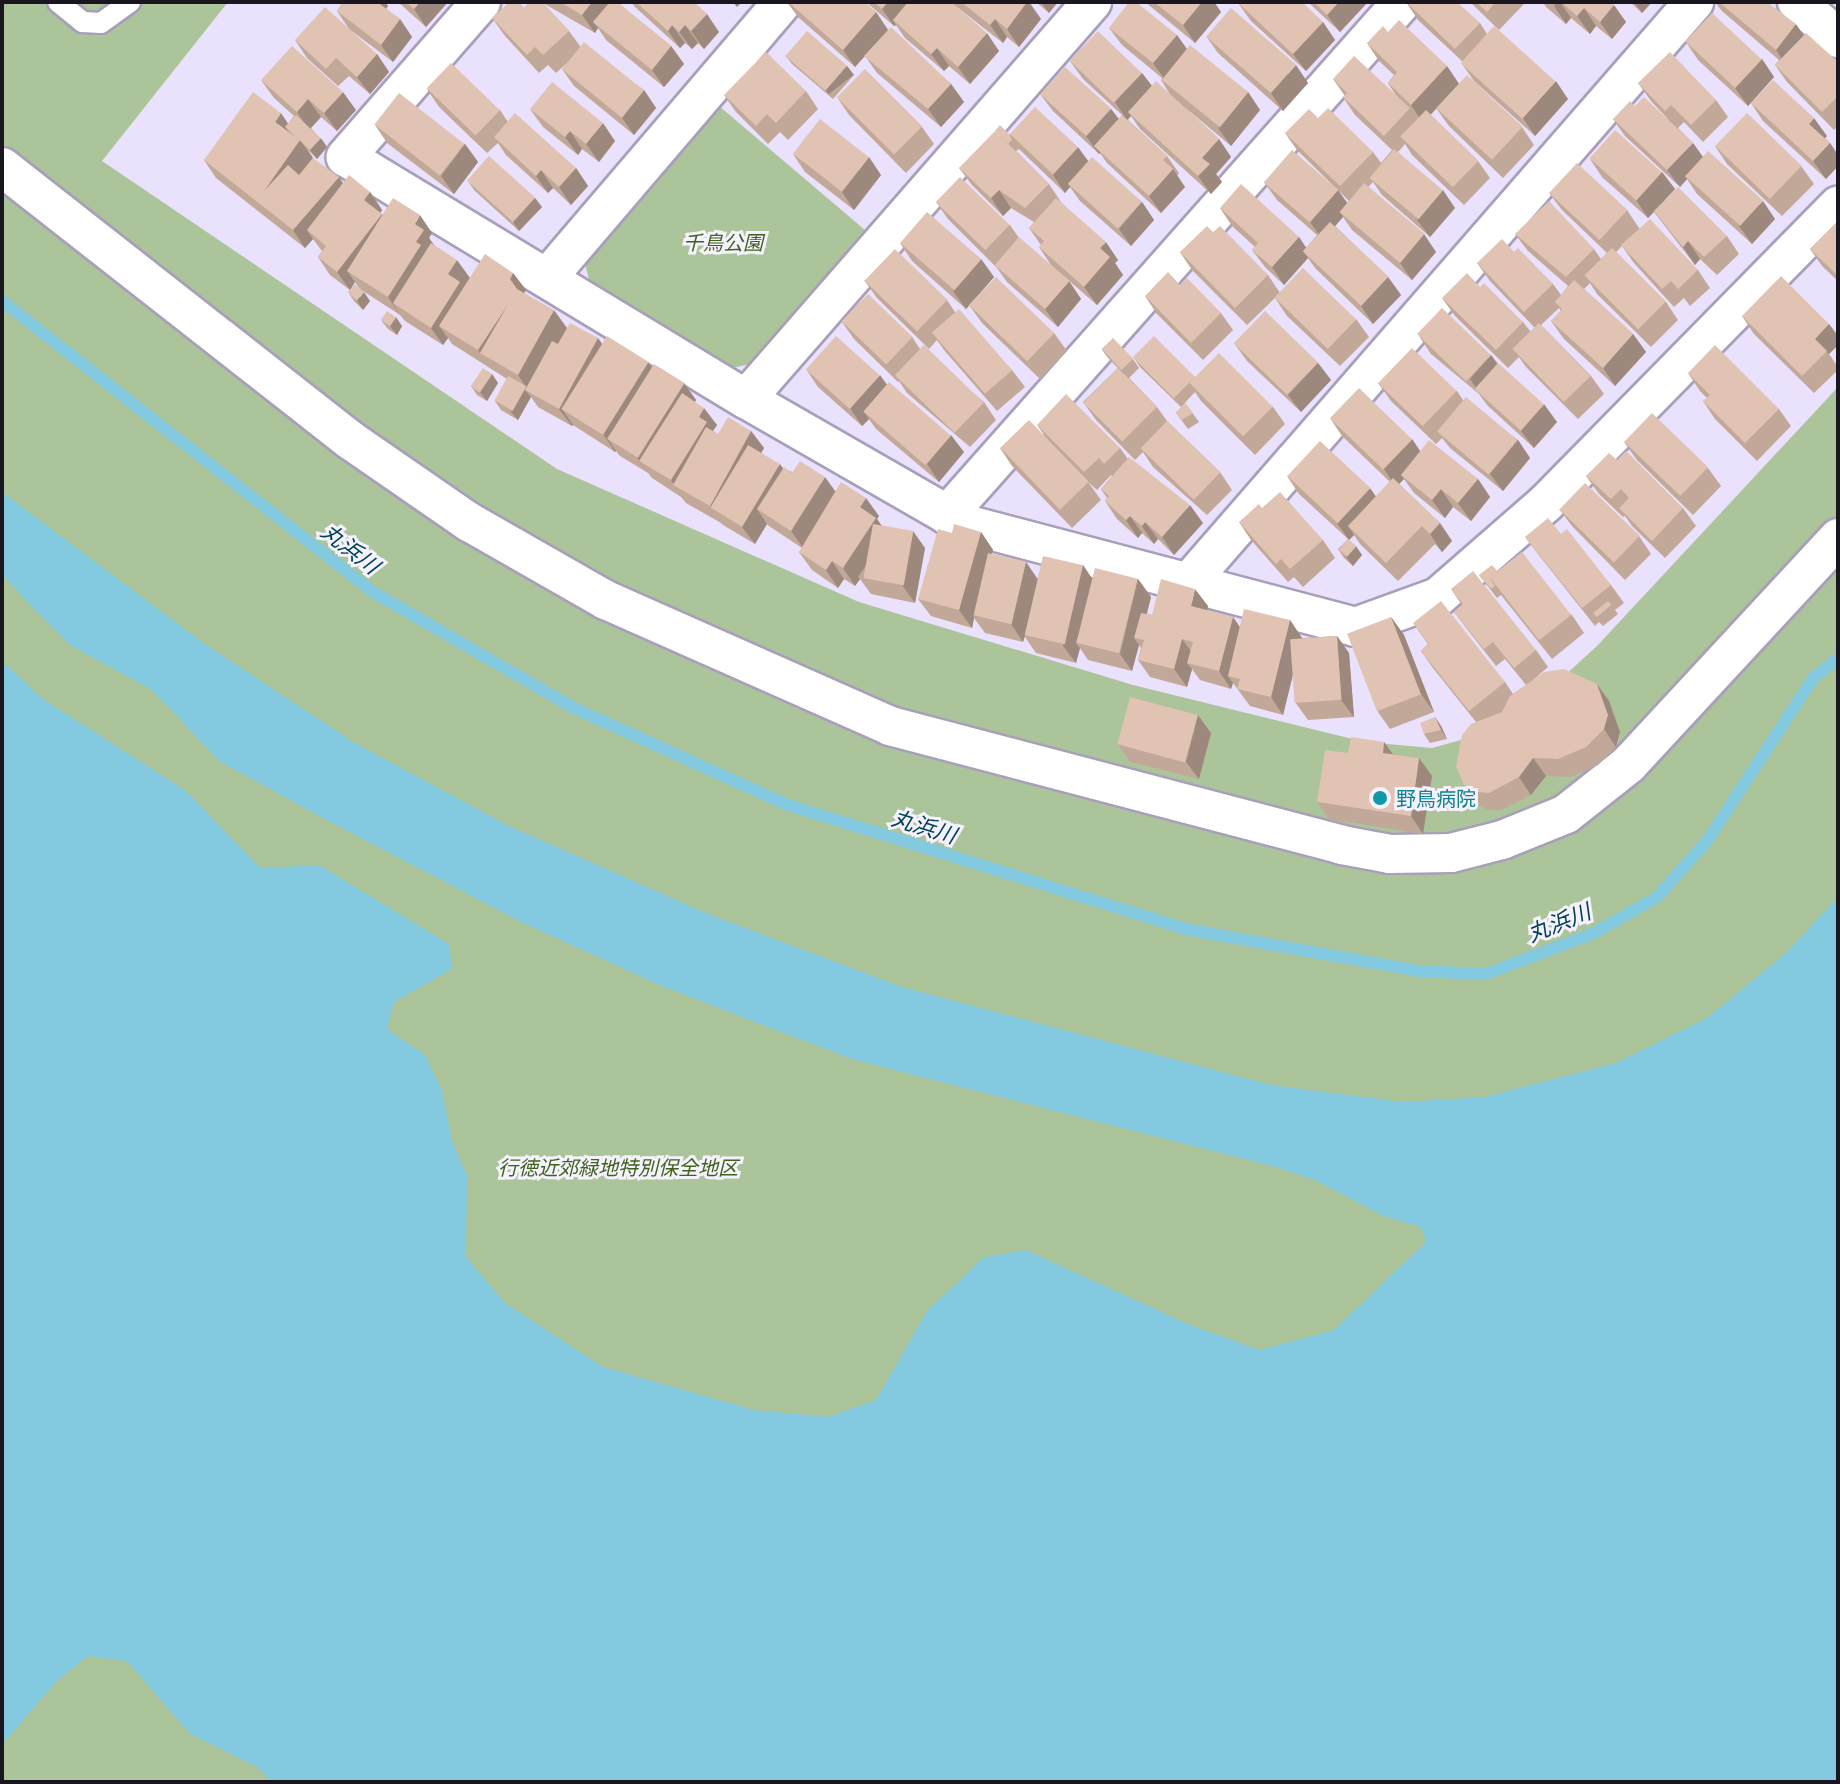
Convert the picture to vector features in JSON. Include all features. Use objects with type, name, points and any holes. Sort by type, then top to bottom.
[{"type":"street","points":[[481,2],[346,157],[746,399],[947,515],[1355,627],[1438,597],[1546,503],[1838,206]]},
{"type":"street","points":[[547,278],[783,2]]},
{"type":"street","points":[[746,399],[1092,2]]},
{"type":"street","points":[[947,515],[1402,2]]},
{"type":"street","points":[[1190,581],[1694,2]]},
{"type":"street","points":[[1797,2],[1838,38]]},
{"type":"street","points":[[2,167],[350,440],[469,522],[606,600],[890,726],[1342,845],[1390,854],[1451,853],[1502,840],[1566,814],[1629,764],[1838,538]]},
{"type":"lane","points":[[58,2],[83,22],[101,23],[130,2]]},
{"type":"green space","name":"行徳近郊緑地特別保全地区","points":[[2,2],[228,2],[102,161],[557,469],[859,602],[1133,685],[1365,742],[1432,748],[1508,727],[1597,646],[1838,387],[1838,1782],[2,1782]]},
{"type":"green space","name":"千鳥公園","points":[[712,100],[865,230],[750,364],[728,369],[591,287],[583,256]]},
{"type":"water","points":[[2,492],[202,642],[353,742],[507,825],[706,913],[902,987],[1271,1085],[1402,1102],[1484,1097],[1616,1063],[1707,1018],[1786,953],[1838,897],[1838,1782],[272,1782],[257,1767],[190,1734],[127,1661],[88,1656],[56,1682],[2,1745],[2,661],[43,699],[186,791],[260,868],[319,865],[449,944],[452,969],[394,1002],[387,1029],[425,1055],[442,1090],[452,1142],[467,1175],[466,1257],[505,1303],[603,1367],[754,1410],[828,1417],[876,1400],[927,1311],[984,1257],[1026,1250],[1190,1325],[1260,1350],[1334,1330],[1426,1242],[1421,1227],[1383,1216],[1317,1181],[1276,1167],[855,1060],[794,1037],[662,986],[523,923],[321,817],[219,761],[152,690],[70,645],[31,606],[2,574]]},
{"type":"building","points":[[343,2],[377,2],[400,19],[381,45],[337,11]]},
{"type":"building","points":[[406,2],[420,2],[414,9]]},
{"type":"building","points":[[509,2],[519,2],[524,8],[530,2],[542,2],[569,31],[543,55],[535,47],[527,55],[492,18]]},
{"type":"building","points":[[560,2],[592,2],[582,15]]},
{"type":"building","points":[[610,2],[617,2],[671,46],[652,70],[593,22]]},
{"type":"building","points":[[636,2],[694,2],[707,14],[691,31],[685,25],[679,32],[672,25],[668,31]]},
{"type":"building","points":[[788,2],[864,2],[876,12],[843,50]]},
{"type":"building","points":[[874,2],[888,2],[882,9]]},
{"type":"building","points":[[908,2],[951,2],[987,33],[958,67],[937,48],[931,54],[893,20]]},
{"type":"building","points":[[961,2],[1027,2],[1007,29],[995,19],[990,25]]},
{"type":"building","points":[[1129,2],[1136,2],[1177,35],[1153,63],[1109,28]]},
{"type":"building","points":[[1154,2],[1202,2],[1183,25]]},
{"type":"building","points":[[1240,2],[1302,2],[1323,22],[1293,54]]},
{"type":"building","points":[[1314,2],[1339,2],[1327,15]]},
{"type":"building","points":[[1406,2],[1457,2],[1480,23],[1455,49]]},
{"type":"building","points":[[1476,2],[1496,2],[1487,12]]},
{"type":"building","points":[[1561,2],[1611,2],[1614,5],[1600,22],[1584,8],[1577,16]]},
{"type":"building","points":[[1719,2],[1767,2],[1796,24],[1776,50]]},
{"type":"building","points":[[325,7],[377,54],[357,77],[336,58],[326,69],[295,40]]},
{"type":"building","points":[[1231,8],[1296,64],[1271,93],[1206,37]]},
{"type":"building","points":[[1712,13],[1762,59],[1735,88],[1685,42]]},
{"type":"building","points":[[1399,20],[1447,66],[1411,105],[1388,83],[1397,72],[1367,43],[1383,26],[1388,32]]},
{"type":"building","points":[[1494,26],[1556,82],[1522,119],[1461,63]]},
{"type":"building","points":[[891,27],[951,84],[928,109],[864,56]]},
{"type":"building","points":[[807,31],[847,66],[825,91],[785,56]]},
{"type":"building","points":[[1098,31],[1142,73],[1113,103],[1070,60]]},
{"type":"building","points":[[1806,33],[1838,62],[1838,96],[1822,112],[1775,65]]},
{"type":"building","points":[[584,42],[644,90],[622,118],[562,69]]},
{"type":"building","points":[[1190,45],[1248,92],[1220,127],[1162,80]]},
{"type":"building","points":[[292,46],[343,92],[324,113],[308,99],[297,112],[261,80]]},
{"type":"building","points":[[766,52],[806,91],[776,123],[767,114],[756,126],[724,95]]},
{"type":"building","points":[[1670,52],[1716,100],[1691,125],[1671,105],[1665,111],[1638,83]]},
{"type":"building","points":[[1354,56],[1410,108],[1384,136],[1343,97],[1347,93],[1333,79]]},
{"type":"building","points":[[451,63],[500,110],[476,135],[427,88]]},
{"type":"building","points":[[1065,67],[1111,108],[1086,136],[1040,94]]},
{"type":"building","points":[[865,69],[922,126],[894,155],[837,97]]},
{"type":"building","points":[[1467,75],[1523,127],[1492,160],[1436,108]]},
{"type":"building","points":[[1773,80],[1814,118],[1809,124],[1830,143],[1813,161],[1751,103]]},
{"type":"building","points":[[1156,81],[1219,139],[1202,158],[1210,164],[1198,176],[1128,112]]},
{"type":"building","points":[[552,82],[603,123],[586,144],[570,131],[565,137],[530,109]]},
{"type":"building","points":[[253,92],[281,113],[275,122],[300,140],[264,191],[288,165],[299,175],[313,158],[339,177],[293,230],[204,160]]},
{"type":"building","points":[[399,93],[464,144],[440,176],[374,125]]},
{"type":"building","points":[[1644,97],[1693,143],[1667,170],[1613,119],[1630,101],[1635,106]]},
{"type":"building","points":[[1035,107],[1078,147],[1053,174],[1010,134]]},
{"type":"building","points":[[1328,108],[1373,152],[1340,186],[1285,133],[1309,109],[1318,118]]},
{"type":"building","points":[[1426,110],[1479,161],[1453,187],[1400,137]]},
{"type":"building","points":[[515,113],[576,168],[559,187],[541,170],[536,176],[494,137]]},
{"type":"building","points":[[1747,113],[1802,166],[1770,199],[1715,146]]},
{"type":"building","points":[[296,115],[321,138],[310,150],[285,127]]},
{"type":"building","points":[[1122,115],[1167,156],[1163,160],[1173,169],[1149,196],[1094,146]]},
{"type":"building","points":[[820,119],[869,157],[842,192],[793,154]]},
{"type":"building","points":[[1000,125],[1012,140],[1008,144],[994,132]]},
{"type":"building","points":[[1615,130],[1662,172],[1636,200],[1590,158]]},
{"type":"building","points":[[995,131],[1049,184],[1025,208],[999,190],[991,198],[959,168]]},
{"type":"building","points":[[1394,149],[1443,190],[1419,219],[1370,178]]},
{"type":"building","points":[[1292,150],[1338,190],[1310,222],[1264,182]]},
{"type":"building","points":[[1708,151],[1763,201],[1740,226],[1685,176]]},
{"type":"building","points":[[489,156],[535,197],[513,222],[467,181]]},
{"type":"building","points":[[1092,157],[1142,202],[1118,229],[1068,184]]},
{"type":"building","points":[[1577,163],[1627,210],[1600,240],[1549,193]]},
{"type":"building","points":[[349,175],[370,192],[364,200],[382,214],[337,272],[318,257],[326,246],[307,230]]},
{"type":"building","points":[[960,177],[1010,225],[985,250],[936,202]]},
{"type":"building","points":[[1364,183],[1425,234],[1400,263],[1340,212]]},
{"type":"building","points":[[1241,184],[1299,237],[1272,267],[1252,250],[1258,243],[1220,208]]},
{"type":"building","points":[[1678,187],[1727,236],[1704,257],[1688,241],[1683,247],[1654,211]]},
{"type":"building","points":[[393,198],[420,215],[415,224],[424,230],[416,242],[421,245],[388,297],[347,271]]},
{"type":"building","points":[[1056,198],[1106,242],[1100,248],[1110,257],[1084,287],[1039,247],[1044,241],[1029,228]]},
{"type":"building","points":[[1549,201],[1594,249],[1566,277],[1515,234]]},
{"type":"building","points":[[927,212],[981,259],[954,290],[900,243]]},
{"type":"building","points":[[1650,219],[1698,270],[1678,289],[1671,281],[1662,289],[1621,245]]},
{"type":"building","points":[[1838,221],[1838,276],[1810,249]]},
{"type":"building","points":[[1330,222],[1389,277],[1361,306],[1303,251]]},
{"type":"building","points":[[1207,226],[1213,232],[1220,226],[1268,275],[1235,308],[1180,252]]},
{"type":"building","points":[[1019,237],[1070,281],[1045,309],[995,265]]},
{"type":"building","points":[[1502,239],[1514,252],[1518,248],[1553,284],[1524,312],[1477,263]]},
{"type":"building","points":[[431,243],[457,260],[448,274],[460,282],[431,328],[393,303]]},
{"type":"building","points":[[1612,248],[1666,302],[1638,329],[1584,276]]},
{"type":"building","points":[[895,249],[948,300],[917,331],[864,281]]},
{"type":"building","points":[[485,254],[513,273],[510,279],[517,289],[554,310],[518,375],[480,353],[509,303],[478,350],[439,326]]},
{"type":"building","points":[[1303,268],[1356,319],[1328,349],[1275,297]]},
{"type":"building","points":[[1168,272],[1180,285],[1187,278],[1221,313],[1191,343],[1145,296]]},
{"type":"building","points":[[1467,273],[1480,287],[1484,283],[1523,322],[1496,350],[1442,298]]},
{"type":"building","points":[[1781,276],[1829,324],[1815,339],[1827,351],[1802,376],[1742,316]]},
{"type":"building","points":[[996,277],[1054,333],[1027,361],[969,305]]},
{"type":"building","points":[[1574,280],[1633,334],[1603,368],[1551,321],[1562,309],[1555,302]]},
{"type":"building","points":[[355,284],[364,292],[357,300],[348,292]]},
{"type":"building","points":[[868,294],[913,337],[886,364],[842,321]]},
{"type":"building","points":[[1442,308],[1491,355],[1466,381],[1417,334]]},
{"type":"building","points":[[959,309],[1012,370],[985,394],[932,333]]},
{"type":"building","points":[[387,311],[396,317],[390,326],[381,320]]},
{"type":"building","points":[[1265,311],[1318,362],[1287,395],[1234,343]]},
{"type":"building","points":[[570,323],[598,338],[559,409],[525,390],[552,341],[558,344]]},
{"type":"building","points":[[1539,323],[1590,376],[1564,402],[1512,349]]},
{"type":"building","points":[[607,336],[649,362],[603,435],[561,409]]},
{"type":"building","points":[[836,336],[880,375],[850,409],[806,369]]},
{"type":"building","points":[[1154,336],[1195,377],[1174,398],[1133,357]]},
{"type":"building","points":[[1113,338],[1133,359],[1122,370],[1101,349]]},
{"type":"building","points":[[924,345],[984,403],[955,433],[895,375]]},
{"type":"building","points":[[1715,345],[1779,409],[1745,443],[1703,401],[1710,395],[1688,373]]},
{"type":"building","points":[[1412,348],[1457,391],[1423,426],[1378,383]]},
{"type":"building","points":[[1219,353],[1273,407],[1243,436],[1189,383]]},
{"type":"building","points":[[1498,363],[1544,404],[1521,430],[1475,389]]},
{"type":"building","points":[[654,364],[685,383],[638,458],[607,439]]},
{"type":"building","points":[[483,368],[492,374],[480,392],[471,386]]},
{"type":"building","points":[[1118,368],[1157,407],[1122,442],[1083,403]]},
{"type":"building","points":[[508,376],[526,386],[513,411],[494,400]]},
{"type":"building","points":[[889,382],[951,436],[925,465],[863,411]]},
{"type":"building","points":[[1359,388],[1412,439],[1383,470],[1330,418]]},
{"type":"building","points":[[682,393],[704,408],[699,417],[707,422],[671,480],[639,461]]},
{"type":"building","points":[[1066,394],[1120,448],[1104,464],[1099,458],[1084,472],[1037,425]]},
{"type":"building","points":[[1466,397],[1517,440],[1488,475],[1437,431]]},
{"type":"building","points":[[1185,403],[1193,413],[1182,420],[1176,413]]},
{"type":"building","points":[[1652,413],[1708,467],[1680,496],[1624,442]]},
{"type":"building","points":[[728,417],[751,431],[710,506],[673,485],[706,427],[718,434]]},
{"type":"building","points":[[1029,420],[1089,482],[1060,510],[1000,448]]},
{"type":"building","points":[[1167,421],[1220,472],[1194,500],[1141,448]]},
{"type":"building","points":[[1429,440],[1478,479],[1458,503],[1441,489],[1432,500],[1401,475]]},
{"type":"building","points":[[1320,441],[1370,488],[1338,523],[1287,476]]},
{"type":"building","points":[[748,445],[780,464],[742,527],[710,508]]},
{"type":"building","points":[[1626,451],[1683,508],[1652,541],[1619,508],[1629,498],[1621,489],[1611,499],[1586,476],[1609,453],[1617,460]]},
{"type":"building","points":[[1129,457],[1190,505],[1162,537],[1145,522],[1142,526],[1130,516],[1126,520],[1105,501],[1109,496],[1101,489]]},
{"type":"building","points":[[800,461],[825,477],[791,531],[757,509],[784,467],[792,473]]},
{"type":"building","points":[[1393,478],[1440,523],[1430,534],[1422,526],[1386,563],[1348,526]]},
{"type":"building","points":[[841,482],[866,498],[860,507],[876,518],[843,568],[832,561],[826,570],[799,552]]},
{"type":"building","points":[[1585,483],[1640,536],[1614,562],[1559,510]]},
{"type":"building","points":[[1280,492],[1323,540],[1290,569],[1281,559],[1276,564],[1239,522],[1259,504],[1262,508]]},
{"type":"building","points":[[1548,518],[1561,534],[1567,529],[1611,585],[1582,608],[1525,537]]},
{"type":"building","points":[[873,524],[913,531],[904,585],[863,578]]},
{"type":"building","points":[[954,524],[981,532],[959,610],[918,599],[938,529],[952,533]]},
{"type":"building","points":[[1348,539],[1356,546],[1347,557],[1339,550]]},
{"type":"building","points":[[1522,552],[1571,615],[1539,640],[1490,577]]},
{"type":"building","points":[[988,553],[1026,562],[1012,624],[974,615]]},
{"type":"building","points":[[1043,556],[1083,565],[1065,644],[1025,635]]},
{"type":"building","points":[[1492,565],[1498,572],[1490,578],[1495,586],[1491,589],[1479,575]]},
{"type":"building","points":[[1095,568],[1138,579],[1119,653],[1076,643]]},
{"type":"building","points":[[1473,571],[1536,650],[1514,668],[1493,642],[1484,649],[1454,612],[1463,604],[1451,589]]},
{"type":"building","points":[[1161,579],[1195,589],[1191,606],[1233,617],[1219,671],[1187,663],[1193,642],[1182,639],[1174,669],[1138,660],[1144,640],[1134,638],[1141,613],[1152,615]]},
{"type":"building","points":[[1441,601],[1505,682],[1469,711],[1421,651],[1429,644],[1413,623]]},
{"type":"building","points":[[1608,601],[1611,605],[1597,617],[1593,613]]},
{"type":"building","points":[[1244,609],[1290,620],[1271,697],[1237,689],[1240,679],[1228,676]]},
{"type":"building","points":[[1391,617],[1421,694],[1377,711],[1347,634]]},
{"type":"building","points":[[1337,636],[1341,700],[1295,703],[1290,639]]},
{"type":"building","points":[[1564,669],[1597,684],[1608,715],[1604,729],[1586,747],[1558,759],[1533,758],[1519,777],[1489,793],[1476,792],[1464,785],[1456,766],[1462,735],[1471,724],[1502,712],[1510,696],[1544,672]]},
{"type":"building","points":[[1130,697],[1198,715],[1185,762],[1117,744]]},
{"type":"building","points":[[1435,717],[1441,730],[1424,734],[1420,723]]},
{"type":"building","name":"野鳥病院","points":[[1351,737],[1384,742],[1383,753],[1419,758],[1411,816],[1317,802],[1325,750],[1348,753]]},
{"type":"waterway","name":"丸浜川","points":[[2,301],[373,592],[576,709],[788,805],[1185,929],[1418,971],[1486,974],[1594,933],[1657,897],[1707,841],[1814,677],[1838,658]]},
{"type":"place","name":"野鳥病院","points":[[1380,798]]}]
